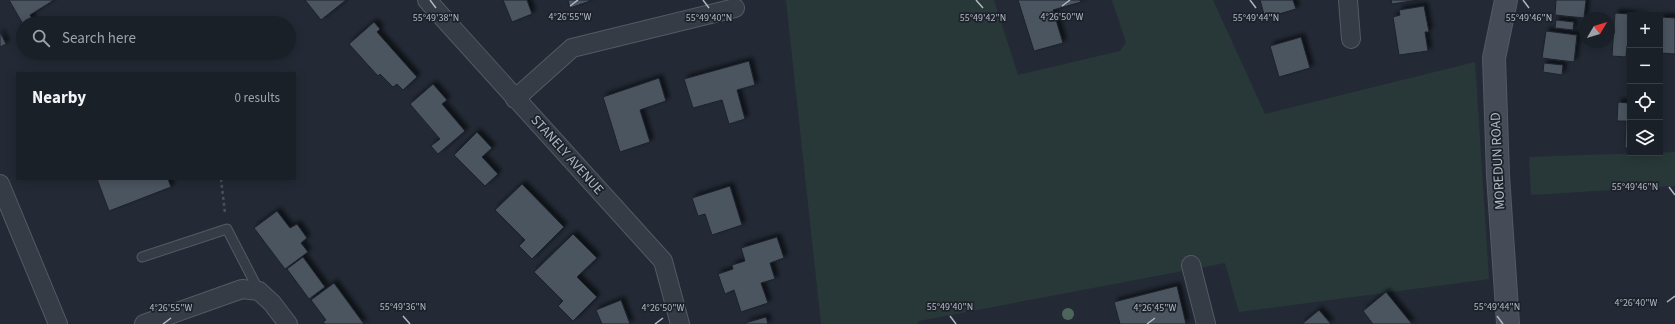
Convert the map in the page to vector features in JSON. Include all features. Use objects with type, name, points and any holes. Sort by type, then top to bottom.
[{"type":"main road","name":"MOREDUN ROAD","points":[[1506,0],[1494,58],[1498,174],[1508,324]]},
{"type":"street","name":"STANELY AVENUE","points":[[427,0],[663,261],[680,324]]},
{"type":"street","points":[[1348,0],[1351,39]]},
{"type":"street","points":[[515,99],[572,48],[735,8]]},
{"type":"street","points":[[0,184],[58,324]]},
{"type":"street","points":[[1190,265],[1206,324]]},
{"type":"street","points":[[144,324],[242,289],[259,291],[272,303],[288,324]]},
{"type":"lane","points":[[142,257],[227,229],[259,291]]},
{"type":"path","points":[[221,180],[227,229]]},
{"type":"shaded area","points":[[786,0],[994,0],[1018,75],[1120,51],[1126,42],[1112,0],[1213,0],[1265,114],[1475,62],[1489,279],[1239,312],[1225,263],[919,321],[917,324],[821,324]]},
{"type":"shaded area","points":[[1663,152],[1675,152],[1675,186],[1531,195],[1529,157],[1627,154],[1627,156],[1663,156]]},
{"type":"building","points":[[9,0],[54,0],[31,16],[18,16]]},
{"type":"building","points":[[305,0],[346,0],[321,20]]},
{"type":"building","points":[[503,0],[527,0],[532,14],[512,22]]},
{"type":"building","points":[[568,0],[589,0],[590,1],[570,8]]},
{"type":"building","points":[[1018,0],[1080,0],[1081,2],[1053,10],[1063,43],[1034,51]]},
{"type":"building","points":[[1260,0],[1293,0],[1296,9],[1265,18]]},
{"type":"building","points":[[1391,0],[1418,0],[1392,4]]},
{"type":"building","points":[[1556,0],[1586,0],[1585,12],[1579,12],[1579,17],[1555,15]]},
{"type":"building","points":[[1424,6],[1429,32],[1425,32],[1428,51],[1399,55],[1393,17],[1400,15],[1399,10]]},
{"type":"building","points":[[1615,13],[1627,14],[1626,57],[1612,56],[1613,48],[1615,48]]},
{"type":"building","points":[[1663,17],[1675,18],[1675,54],[1663,53]]},
{"type":"building","points":[[1556,20],[1574,22],[1573,30],[1555,28]]},
{"type":"building","points":[[374,22],[380,29],[377,32],[417,77],[403,90],[397,84],[393,87],[380,74],[378,76],[349,44]]},
{"type":"building","points":[[1546,31],[1577,35],[1574,62],[1542,58]]},
{"type":"building","points":[[0,32],[6,44],[0,47]]},
{"type":"building","points":[[1301,37],[1310,68],[1279,77],[1270,46]]},
{"type":"building","points":[[749,61],[755,85],[737,90],[745,119],[729,124],[722,100],[693,108],[684,79]]},
{"type":"building","points":[[1544,63],[1563,65],[1562,75],[1543,72]]},
{"type":"building","points":[[659,78],[666,101],[640,110],[650,142],[620,152],[603,97]]},
{"type":"building","points":[[433,84],[447,100],[442,104],[465,131],[438,154],[431,146],[440,139],[410,104]]},
{"type":"building","points":[[1618,102],[1627,103],[1627,148],[1625,148],[1626,121],[1617,121]]},
{"type":"building","points":[[477,132],[492,148],[482,157],[498,174],[485,186],[454,155]]},
{"type":"building","points":[[97,180],[168,180],[171,187],[109,211]]},
{"type":"building","points":[[522,184],[564,227],[532,259],[519,246],[525,240],[495,210]]},
{"type":"building","points":[[730,186],[742,225],[712,235],[705,214],[698,216],[692,198]]},
{"type":"building","points":[[277,211],[290,228],[297,224],[307,238],[301,243],[308,252],[285,269],[254,228]]},
{"type":"building","points":[[573,234],[597,258],[577,277],[597,297],[573,321],[558,306],[563,301],[534,272]]},
{"type":"building","points":[[777,237],[784,258],[770,263],[775,279],[761,283],[768,303],[741,312],[734,290],[725,294],[718,274],[733,269],[732,265],[745,261],[741,248]]},
{"type":"building","points":[[303,257],[325,287],[309,299],[287,269]]},
{"type":"building","points":[[334,283],[364,324],[325,324],[323,322],[326,320],[311,300]]},
{"type":"building","points":[[1177,286],[1186,324],[1120,324],[1114,302]]},
{"type":"building","points":[[1386,292],[1412,324],[1373,324],[1363,311]]},
{"type":"building","points":[[621,300],[630,324],[602,324],[596,310]]},
{"type":"building","points":[[1319,310],[1331,324],[1302,324]]},
{"type":"building","points":[[766,317],[768,324],[745,323]]}]
